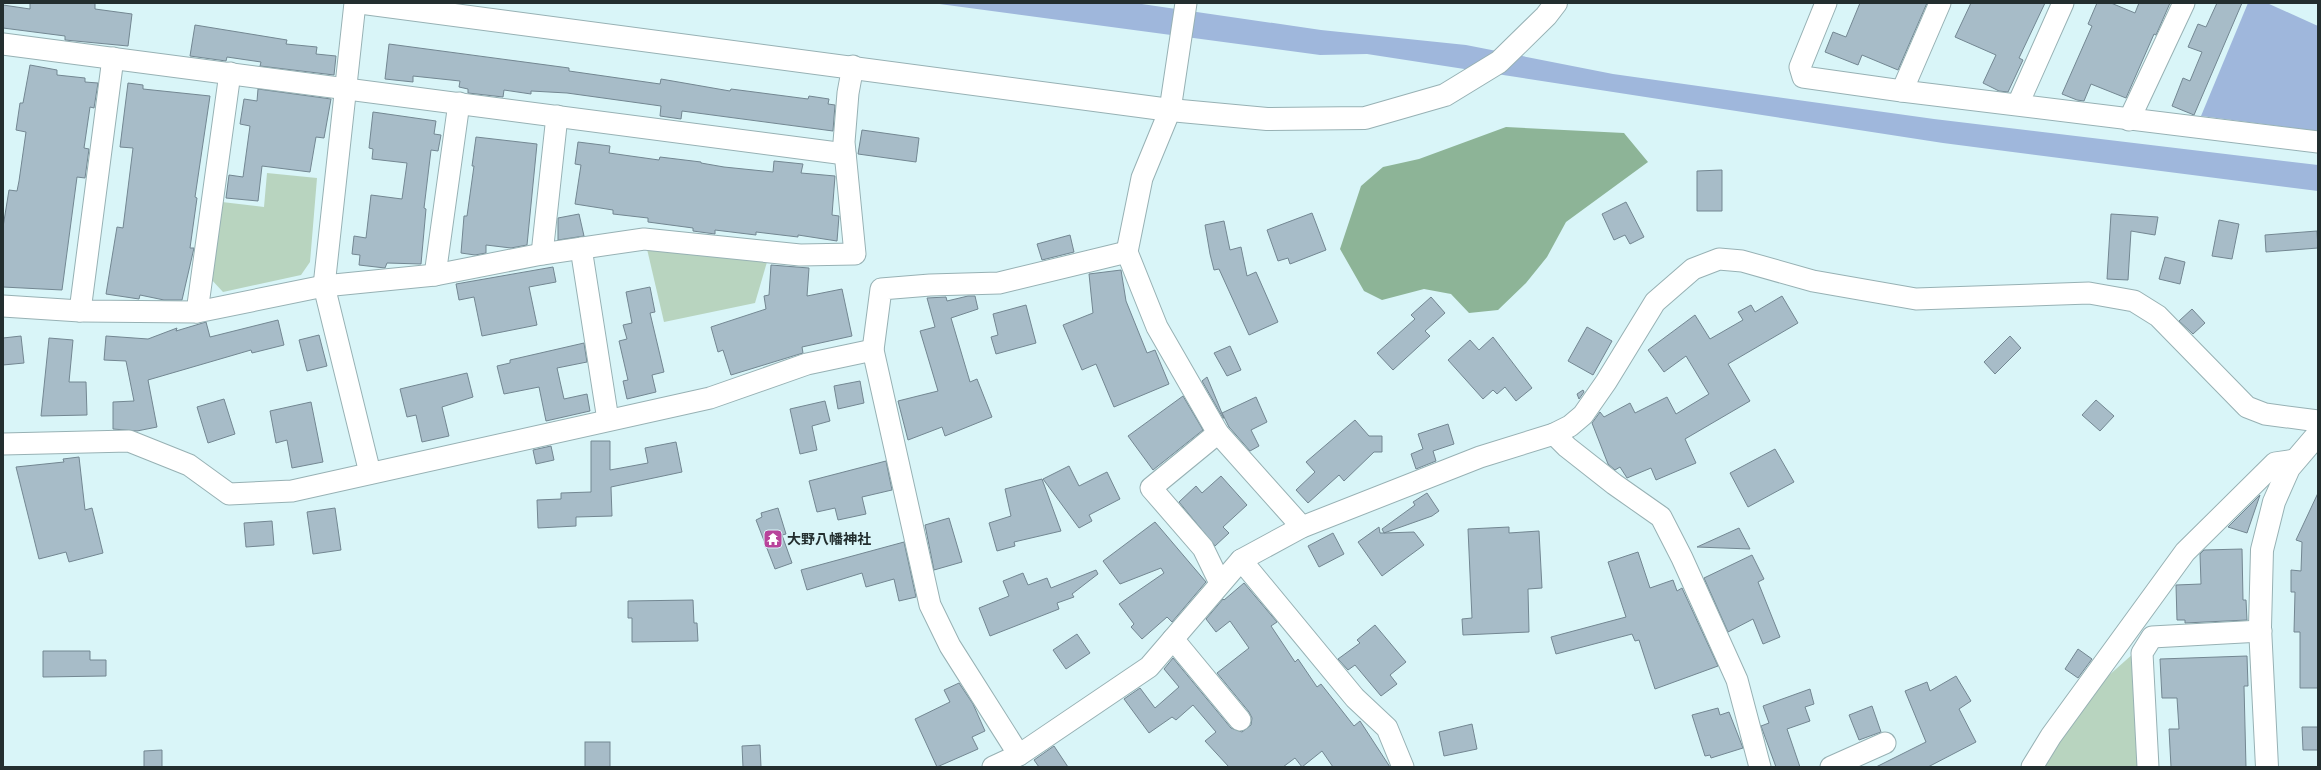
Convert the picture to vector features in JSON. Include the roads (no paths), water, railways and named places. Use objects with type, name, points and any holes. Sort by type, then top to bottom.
[{"type":"street","points":[[354,3],[324,286],[370,473]]},
{"type":"street","points":[[364,3],[853,66],[1170,110],[1267,119],[1365,118],[1445,95],[1500,62],[1551,10]]},
{"type":"street","points":[[1826,3],[1800,67],[1803,77],[1902,91],[2018,104],[2129,120],[2318,142]]},
{"type":"street","points":[[1902,91],[1940,3]]},
{"type":"street","points":[[2018,104],[2063,3]]},
{"type":"street","points":[[2129,120],[2184,3]]},
{"type":"street","points":[[1186,6],[1170,110],[1142,178],[1127,252],[1157,326],[1218,433],[1302,527]]},
{"type":"street","points":[[3,44],[345,87],[845,154]]},
{"type":"street","points":[[80,311],[113,58]]},
{"type":"street","points":[[3,306],[80,311],[197,312],[324,286],[435,275],[542,254],[644,239],[800,255],[855,254],[844,142],[848,93],[853,66]]},
{"type":"street","points":[[197,312],[230,73]]},
{"type":"street","points":[[435,275],[459,103]]},
{"type":"street","points":[[542,254],[557,116]]},
{"type":"street","points":[[581,248],[608,420]]},
{"type":"street","points":[[1020,755],[950,646],[930,604],[873,350],[881,289],[930,284],[999,283],[1127,252]]},
{"type":"street","points":[[993,767],[1020,755],[1149,668],[1240,560],[1302,527],[1480,457],[1554,434],[1570,426],[1583,415],[1606,382],[1655,302],[1693,269],[1719,259],[1742,261],[1813,281],[1916,299],[2089,294],[2134,301],[2158,316],[2247,406],[2265,414],[2318,422]]},
{"type":"street","points":[[3,444],[128,441],[189,465],[229,494],[292,491],[710,398],[807,364],[873,350]]},
{"type":"street","points":[[1218,433],[1151,488],[1203,548],[1220,583]]},
{"type":"street","points":[[1554,434],[1567,447],[1608,480],[1661,517],[1682,558],[1737,680],[1760,767]]},
{"type":"street","points":[[2267,767],[2260,631],[2262,550],[2274,502],[2289,468],[2318,434]]},
{"type":"street","points":[[2032,767],[2051,736],[2185,552],[2275,463],[2295,460]]},
{"type":"street","points":[[1240,560],[1355,698],[1387,728],[1403,767]]},
{"type":"street","points":[[2127,631],[2147,645]]},
{"type":"street","points":[[2148,767],[2142,653],[2152,638],[2260,631]]},
{"type":"street","points":[[1173,639],[1240,720]]},
{"type":"street","points":[[1830,767],[1885,743]]},
{"type":"water","points":[[932,3],[1135,3],[1321,30],[1466,45],[1613,74],[1934,119],[2318,165],[2318,191],[1943,143],[1367,54],[1320,55]]},
{"type":"water","points":[[2248,3],[2267,3],[2318,26],[2318,131],[2201,116]]},
{"type":"place","name":"大野八幡神社","points":[[773,539]]}]
